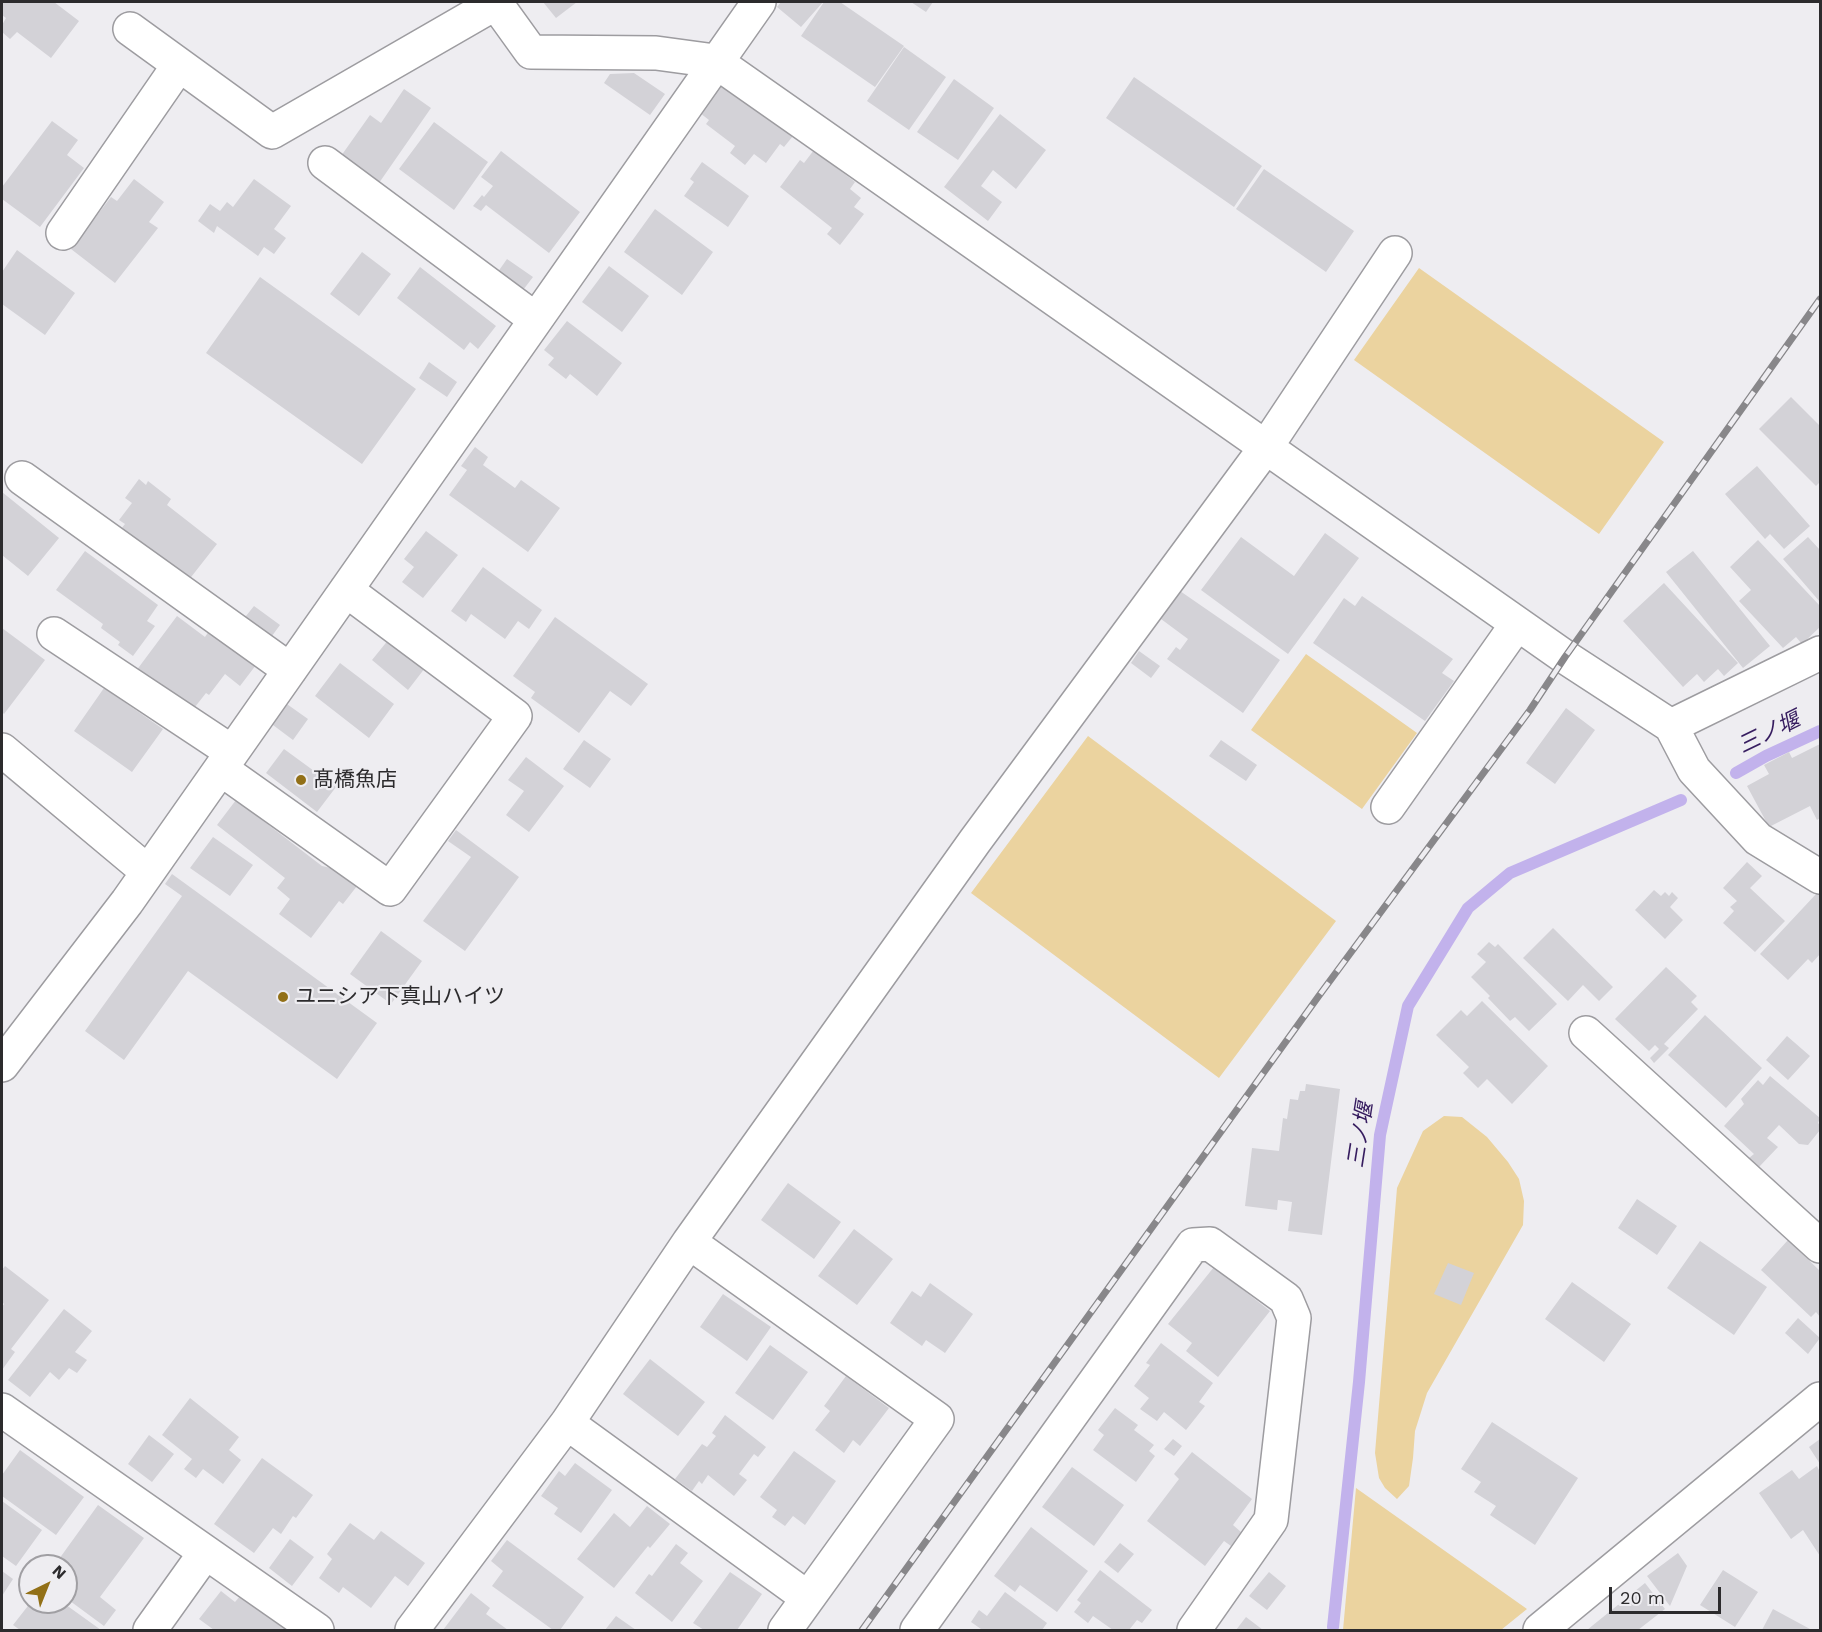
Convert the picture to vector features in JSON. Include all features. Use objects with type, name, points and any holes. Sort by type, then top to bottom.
[{"type":"street","points":[[130,29],[272,132],[495,2],[531,52],[656,53],[715,62],[1517,624],[1671,726],[1694,770],[1758,839],[1821,878]]},
{"type":"street","points":[[2,1065],[127,902],[759,2]]},
{"type":"street","points":[[63,233],[179,65]]},
{"type":"street","points":[[324,163],[535,320]]},
{"type":"street","points":[[412,1630],[567,1423],[689,1242],[975,841],[1266,447],[1395,253]]},
{"type":"street","points":[[22,478],[290,670]]},
{"type":"street","points":[[54,634],[226,760],[390,888],[515,716],[346,590]]},
{"type":"street","points":[[1388,807],[1517,624]]},
{"type":"street","points":[[1671,726],[1821,653]]},
{"type":"street","points":[[2,750],[148,872]]},
{"type":"street","points":[[1586,1033],[1821,1246]]},
{"type":"street","points":[[689,1242],[938,1419],[785,1630]]},
{"type":"street","points":[[918,1630],[1193,1245],[1210,1244],[1286,1299],[1293,1318],[1271,1520],[1194,1630]]},
{"type":"street","points":[[1540,1630],[1816,1397]]},
{"type":"street","points":[[4,1418],[317,1630]]},
{"type":"street","points":[[567,1423],[808,1598]]},
{"type":"street","points":[[150,1630],[205,1553]]},
{"type":"shaded area","points":[[1419,268],[1664,442],[1599,534],[1354,360]]},
{"type":"shaded area","points":[[1306,654],[1417,733],[1362,809],[1251,730]]},
{"type":"shaded area","points":[[1088,736],[1336,921],[1219,1078],[971,893]]},
{"type":"shaded area","points":[[1444,1116],[1462,1117],[1487,1137],[1508,1162],[1519,1179],[1524,1201],[1523,1225],[1427,1393],[1415,1431],[1409,1486],[1397,1499],[1385,1488],[1379,1478],[1375,1453],[1397,1188],[1423,1131]]},
{"type":"shaded area","points":[[1356,1488],[1527,1609],[1501,1630],[1343,1630]]},
{"type":"building","points":[[2,2],[54,2],[79,21],[51,58],[17,32],[10,39],[2,32],[2,25],[6,18],[2,15]]},
{"type":"building","points":[[543,2],[577,2],[556,18]]},
{"type":"building","points":[[781,2],[823,2],[801,27],[777,7]]},
{"type":"building","points":[[824,2],[840,2],[904,46],[875,87],[801,36]]},
{"type":"building","points":[[911,2],[933,2],[926,12]]},
{"type":"building","points":[[904,47],[946,77],[909,130],[867,101]]},
{"type":"building","points":[[634,73],[665,94],[650,115],[604,83],[610,74]]},
{"type":"building","points":[[1134,77],[1262,166],[1234,207],[1106,118]]},
{"type":"building","points":[[954,79],[994,108],[958,160],[917,132]]},
{"type":"building","points":[[724,82],[793,136],[784,147],[780,144],[766,163],[754,154],[745,165],[730,153],[735,146],[706,124],[709,120],[700,113]]},
{"type":"building","points":[[404,89],[431,108],[379,183],[341,156],[370,115],[381,123]]},
{"type":"building","points":[[1000,114],[1046,150],[1016,189],[993,170],[981,186],[1002,202],[988,221],[944,187]]},
{"type":"building","points":[[52,121],[78,140],[67,155],[84,168],[40,227],[2,199],[2,187]]},
{"type":"building","points":[[434,122],[488,162],[454,210],[399,169]]},
{"type":"building","points":[[814,150],[855,182],[850,189],[861,198],[854,207],[864,214],[840,245],[827,234],[832,228],[780,187],[800,160],[804,163]]},
{"type":"building","points":[[501,151],[580,212],[549,253],[486,205],[481,211],[473,206],[493,186],[481,177]]},
{"type":"building","points":[[702,162],[749,196],[728,227],[684,196],[694,182],[690,179]]},
{"type":"building","points":[[1264,169],[1354,231],[1326,272],[1236,209]]},
{"type":"building","points":[[134,179],[164,202],[149,222],[158,228],[115,283],[71,249],[111,197],[117,201]]},
{"type":"building","points":[[254,179],[291,206],[274,229],[286,238],[274,254],[264,247],[258,256],[217,226],[214,233],[198,221],[210,204],[220,211],[227,202],[233,207]]},
{"type":"building","points":[[655,209],[713,252],[682,295],[624,252]]},
{"type":"building","points":[[17,250],[75,293],[45,335],[2,304],[2,272]]},
{"type":"building","points":[[362,252],[391,274],[359,316],[330,294]]},
{"type":"building","points":[[507,259],[533,277],[520,294],[495,276]]},
{"type":"building","points":[[609,266],[649,296],[622,332],[582,302]]},
{"type":"building","points":[[420,267],[496,326],[478,349],[470,342],[464,350],[397,298]]},
{"type":"building","points":[[260,277],[416,389],[362,464],[206,353]]},
{"type":"building","points":[[567,321],[622,363],[597,396],[570,374],[566,379],[548,365],[554,358],[544,350]]},
{"type":"building","points":[[429,362],[457,382],[447,397],[419,378]]},
{"type":"building","points":[[1791,397],[1820,426],[1820,482],[1816,486],[1759,429]]},
{"type":"building","points":[[475,447],[488,457],[483,465],[515,488],[521,480],[560,508],[528,552],[449,495],[467,470],[461,466]]},
{"type":"building","points":[[1757,466],[1810,526],[1784,549],[1770,534],[1765,539],[1725,494]]},
{"type":"building","points":[[139,479],[146,485],[148,481],[171,499],[167,505],[217,544],[188,581],[121,529],[125,524],[119,520],[132,503],[125,498]]},
{"type":"building","points":[[2,492],[59,538],[28,576],[2,555]]},
{"type":"building","points":[[426,531],[458,555],[423,598],[402,582],[414,567],[404,559]]},
{"type":"building","points":[[1325,533],[1359,558],[1288,654],[1201,590],[1241,537],[1294,576]]},
{"type":"building","points":[[1808,537],[1820,550],[1820,602],[1783,559]]},
{"type":"building","points":[[1758,540],[1820,606],[1820,627],[1802,644],[1796,637],[1783,648],[1739,601],[1751,590],[1730,567]]},
{"type":"building","points":[[85,551],[158,605],[147,621],[155,626],[133,656],[118,645],[120,642],[101,628],[103,624],[56,590]]},
{"type":"building","points":[[1693,551],[1770,646],[1743,668],[1666,572]]},
{"type":"building","points":[[483,567],[542,610],[529,629],[518,621],[505,639],[471,614],[466,622],[451,611]]},
{"type":"building","points":[[1664,583],[1738,663],[1724,676],[1718,669],[1704,682],[1697,674],[1683,687],[1623,621]]},
{"type":"building","points":[[1180,591],[1280,660],[1243,713],[1167,659],[1176,647],[1180,650],[1188,639],[1161,619]]},
{"type":"building","points":[[1362,596],[1453,659],[1442,673],[1454,681],[1425,721],[1313,643],[1344,598],[1355,606]]},
{"type":"building","points":[[254,606],[280,625],[269,640],[242,621]]},
{"type":"building","points":[[177,616],[205,637],[209,631],[256,665],[240,686],[225,674],[209,695],[206,693],[191,712],[136,671]]},
{"type":"building","points":[[555,617],[648,684],[631,706],[610,691],[579,733],[531,698],[535,692],[513,676]]},
{"type":"building","points":[[2,628],[45,660],[4,714],[2,712]]},
{"type":"building","points":[[389,639],[425,668],[408,690],[372,660]]},
{"type":"building","points":[[1139,651],[1160,666],[1151,678],[1131,663]]},
{"type":"building","points":[[340,663],[394,704],[369,738],[315,696]]},
{"type":"building","points":[[104,688],[163,729],[132,772],[74,731]]},
{"type":"building","points":[[284,702],[308,719],[293,740],[269,722]]},
{"type":"building","points":[[1566,708],[1595,730],[1555,784],[1526,763]]},
{"type":"building","points":[[584,740],[611,759],[590,788],[563,769]]},
{"type":"building","points":[[1221,740],[1257,765],[1246,781],[1209,756]]},
{"type":"building","points":[[1820,744],[1820,818],[1817,820],[1810,806],[1769,827],[1747,786],[1769,774],[1764,765],[1789,752],[1792,758]]},
{"type":"building","name":"髙橋魚店","points":[[284,749],[336,787],[317,812],[266,773]]},
{"type":"building","points":[[526,757],[564,786],[529,832],[506,815],[524,791],[508,780]]},
{"type":"building","points":[[236,800],[322,866],[335,869],[357,886],[343,904],[339,901],[311,938],[279,914],[290,899],[277,888],[285,878],[217,825]]},
{"type":"building","points":[[456,830],[519,877],[465,951],[423,921],[471,857],[448,841]]},
{"type":"building","points":[[213,837],[253,865],[230,896],[190,868]]},
{"type":"building","points":[[1747,862],[1762,876],[1750,888],[1785,921],[1755,952],[1723,923],[1734,911],[1730,907],[1737,901],[1723,888]]},
{"type":"building","name":"ユニシア下真山ハイツ","points":[[172,874],[377,1023],[337,1079],[188,971],[124,1060],[85,1031],[182,896],[165,884]]},
{"type":"building","points":[[1654,890],[1661,896],[1665,892],[1669,896],[1672,892],[1678,898],[1670,907],[1683,920],[1665,939],[1635,910]]},
{"type":"building","points":[[1817,893],[1820,896],[1820,954],[1812,963],[1808,959],[1788,980],[1760,954]]},
{"type":"building","points":[[1553,928],[1613,987],[1599,1001],[1583,985],[1568,1001],[1523,958]]},
{"type":"building","points":[[381,931],[422,961],[391,1004],[350,974]]},
{"type":"building","points":[[1489,942],[1495,947],[1498,944],[1557,1004],[1529,1031],[1515,1017],[1510,1021],[1471,977],[1486,962],[1477,954]]},
{"type":"building","points":[[1666,967],[1697,996],[1691,1002],[1698,1009],[1664,1044],[1669,1048],[1654,1063],[1650,1058],[1659,1049],[1655,1045],[1649,1051],[1615,1019]]},
{"type":"building","points":[[1482,1001],[1548,1066],[1512,1104],[1487,1079],[1478,1088],[1463,1073],[1469,1067],[1436,1035],[1461,1010],[1467,1016]]},
{"type":"building","points":[[1705,1015],[1762,1068],[1726,1108],[1668,1055]]},
{"type":"building","points":[[1787,1036],[1810,1056],[1788,1080],[1766,1060]]},
{"type":"building","points":[[1770,1076],[1820,1118],[1818,1123],[1820,1130],[1808,1145],[1799,1144],[1779,1125],[1767,1138],[1778,1147],[1759,1167],[1749,1158],[1754,1154],[1724,1126],[1744,1104],[1741,1099],[1758,1080],[1763,1085]]},
{"type":"building","points":[[1306,1084],[1340,1089],[1322,1235],[1288,1231],[1292,1202],[1278,1200],[1277,1210],[1245,1206],[1252,1148],[1279,1151],[1283,1118],[1287,1119],[1290,1099],[1298,1100],[1300,1091],[1305,1091]]},
{"type":"building","points":[[788,1183],[841,1222],[814,1259],[761,1220]]},
{"type":"building","points":[[1637,1199],[1677,1226],[1657,1255],[1618,1228]]},
{"type":"building","points":[[854,1229],[893,1259],[857,1305],[818,1276]]},
{"type":"building","points":[[1788,1240],[1820,1271],[1820,1317],[1816,1312],[1811,1317],[1761,1270]]},
{"type":"building","points":[[1700,1241],[1767,1287],[1734,1335],[1667,1288]]},
{"type":"building","points":[[1448,1263],[1474,1273],[1461,1305],[1434,1294]]},
{"type":"building","points":[[5,1266],[49,1300],[11,1349],[15,1352],[2,1370],[2,1307],[4,1304],[2,1302],[2,1270]]},
{"type":"building","points":[[1214,1267],[1270,1311],[1218,1377],[1186,1351],[1192,1343],[1168,1324]]},
{"type":"building","points":[[1572,1282],[1631,1324],[1604,1362],[1545,1319]]},
{"type":"building","points":[[930,1283],[973,1314],[945,1353],[926,1340],[922,1346],[890,1323],[912,1291],[921,1297]]},
{"type":"building","points":[[723,1294],[771,1327],[747,1361],[700,1327]]},
{"type":"building","points":[[64,1309],[92,1331],[75,1352],[87,1360],[77,1373],[69,1368],[59,1380],[50,1372],[30,1397],[8,1380]]},
{"type":"building","points":[[1798,1318],[1820,1338],[1808,1354],[1785,1333]]},
{"type":"building","points":[[1161,1343],[1213,1383],[1199,1402],[1205,1406],[1186,1430],[1164,1412],[1157,1421],[1140,1409],[1149,1398],[1134,1386],[1150,1365],[1146,1363]]},
{"type":"building","points":[[770,1345],[808,1372],[773,1420],[735,1393]]},
{"type":"building","points":[[650,1359],[705,1402],[678,1436],[623,1394]]},
{"type":"building","points":[[846,1376],[889,1408],[860,1446],[853,1440],[844,1453],[815,1430],[830,1411],[824,1406]]},
{"type":"building","points":[[190,1398],[239,1437],[229,1450],[241,1460],[223,1484],[203,1469],[196,1478],[184,1469],[192,1459],[162,1435]]},
{"type":"building","points":[[1115,1408],[1138,1425],[1134,1430],[1154,1445],[1149,1451],[1155,1456],[1136,1482],[1093,1450],[1104,1435],[1098,1430]]},
{"type":"building","points":[[725,1415],[766,1447],[758,1457],[754,1454],[739,1474],[747,1480],[734,1496],[708,1475],[702,1484],[699,1481],[692,1491],[675,1479],[702,1444],[707,1447],[716,1436],[712,1433]]},
{"type":"building","points":[[1492,1422],[1578,1478],[1535,1545],[1490,1515],[1496,1506],[1474,1492],[1481,1482],[1461,1469]]},
{"type":"building","points":[[149,1435],[174,1454],[152,1482],[128,1464]]},
{"type":"building","points":[[1173,1439],[1182,1446],[1174,1456],[1164,1449]]},
{"type":"building","points":[[1820,1439],[1820,1464],[1809,1447]]},
{"type":"building","points":[[20,1450],[84,1497],[56,1535],[2,1496],[2,1475]]},
{"type":"building","points":[[794,1451],[836,1481],[805,1525],[793,1516],[785,1526],[772,1517],[777,1510],[760,1497]]},
{"type":"building","points":[[1192,1452],[1252,1499],[1233,1525],[1241,1532],[1231,1546],[1224,1541],[1205,1566],[1147,1521],[1179,1479],[1174,1474]]},
{"type":"building","points":[[262,1458],[313,1495],[296,1518],[293,1516],[281,1534],[273,1528],[254,1553],[214,1524]]},
{"type":"building","points":[[575,1463],[612,1490],[581,1533],[554,1514],[558,1508],[541,1496],[559,1471],[565,1476]]},
{"type":"building","points":[[1817,1466],[1820,1472],[1820,1556],[1803,1530],[1791,1539],[1759,1493],[1792,1470],[1799,1479]]},
{"type":"building","points":[[1072,1467],[1124,1505],[1094,1546],[1042,1507]]},
{"type":"building","points":[[2,1501],[42,1530],[25,1554],[18,1554],[16,1566],[2,1556]]},
{"type":"building","points":[[98,1505],[144,1538],[100,1597],[116,1610],[104,1626],[78,1607],[78,1554],[63,1554]]},
{"type":"building","points":[[647,1506],[670,1524],[650,1548],[648,1546],[614,1588],[577,1559],[614,1513],[630,1527]]},
{"type":"building","points":[[350,1523],[374,1540],[381,1531],[425,1563],[408,1586],[395,1576],[371,1608],[343,1587],[339,1593],[319,1578],[332,1559],[327,1554]]},
{"type":"building","points":[[1031,1527],[1088,1571],[1057,1612],[1020,1585],[1015,1592],[994,1576]]},
{"type":"building","points":[[290,1539],[314,1557],[292,1586],[269,1568]]},
{"type":"building","points":[[507,1540],[584,1597],[560,1630],[553,1630],[492,1586],[503,1571],[491,1561]]},
{"type":"building","points":[[1120,1543],[1134,1554],[1118,1573],[1104,1562]]},
{"type":"building","points":[[676,1544],[688,1553],[680,1563],[703,1581],[672,1622],[635,1593],[649,1574],[652,1576]]},
{"type":"building","points":[[1678,1553],[1687,1566],[1670,1606],[1647,1576]]},
{"type":"building","points":[[1100,1570],[1152,1610],[1142,1623],[1137,1620],[1129,1630],[1113,1630],[1093,1616],[1088,1623],[1074,1612],[1081,1603],[1077,1600]]},
{"type":"building","points":[[1723,1570],[1758,1592],[1735,1627],[1700,1605]]},
{"type":"building","points":[[2,1571],[13,1579],[2,1596]]},
{"type":"building","points":[[730,1572],[762,1594],[737,1630],[704,1630],[693,1623]]},
{"type":"building","points":[[1269,1572],[1286,1586],[1267,1610],[1249,1596]]},
{"type":"building","points":[[1645,1583],[1665,1609],[1638,1630],[1587,1630]]},
{"type":"building","points":[[221,1591],[235,1602],[241,1595],[287,1630],[214,1630],[199,1619]]},
{"type":"building","points":[[1005,1592],[1047,1623],[1042,1630],[979,1630],[981,1629],[971,1622],[979,1610],[987,1616]]},
{"type":"building","points":[[471,1593],[490,1608],[486,1614],[508,1630],[443,1630]]},
{"type":"building","points":[[1773,1609],[1810,1629],[1762,1630]]},
{"type":"building","points":[[78,1613],[101,1630],[20,1630],[13,1625],[22,1614]]},
{"type":"building","points":[[616,1616],[636,1630],[605,1630]]},
{"type":"building","points":[[1246,1617],[1263,1630],[1236,1630]]},
{"type":"waterway","name":"三ノ堰","points":[[1736,773],[1820,731]]},
{"type":"waterway","name":"三ノ堰","points":[[1333,1627],[1359,1382],[1380,1135],[1408,1006],[1468,908],[1510,873],[1681,800]]},
{"type":"railway","points":[[862,1630],[1318,997],[1530,710],[1565,657],[1820,299]]},
{"type":"place","name":"髙橋魚店","points":[[301,780]]},
{"type":"place","name":"ユニシア下真山ハイツ","points":[[283,997]]}]
